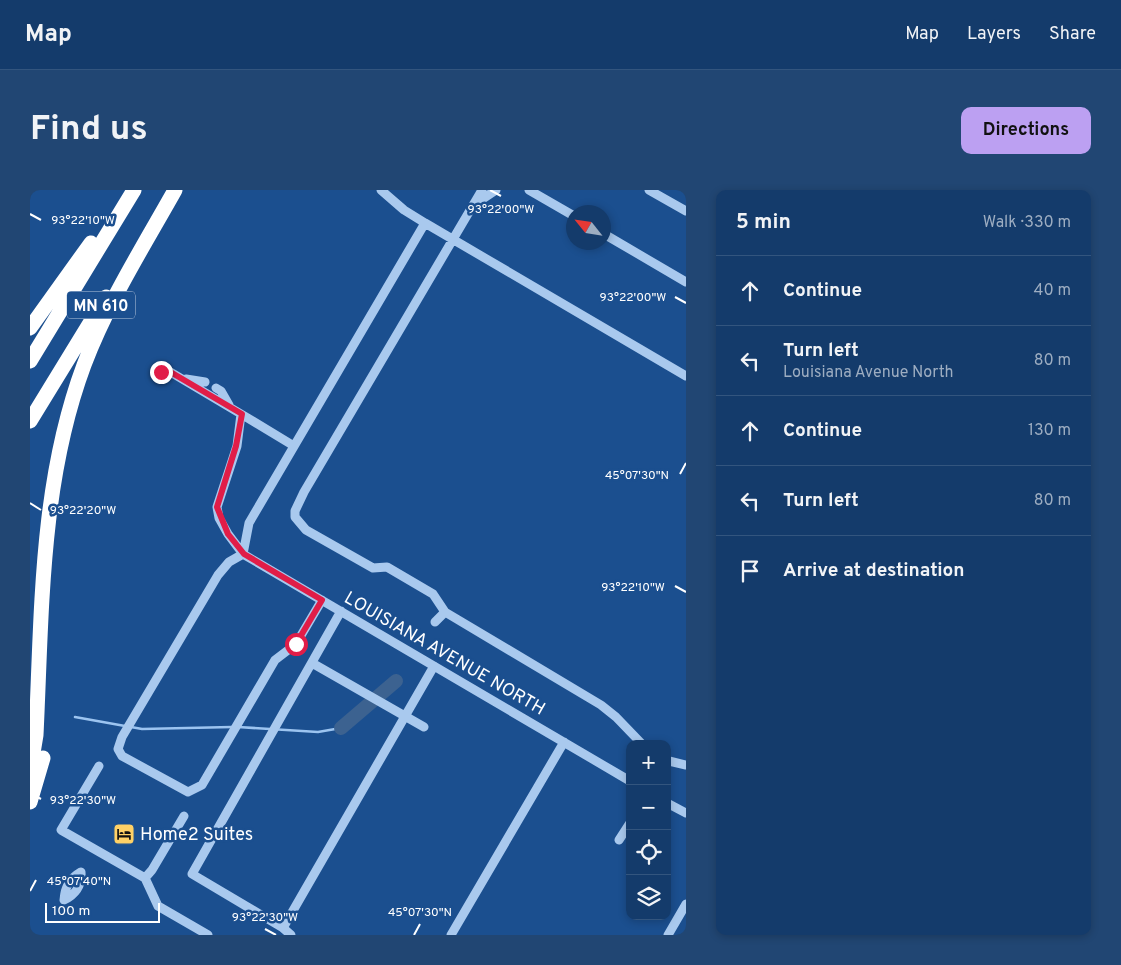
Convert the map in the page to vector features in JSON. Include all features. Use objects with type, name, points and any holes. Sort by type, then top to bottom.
[{"type":"highway","points":[[30,328],[109,218],[133,190]]},
{"type":"highway","name":"MN 610","points":[[30,361],[133,190]]},
{"type":"highway","points":[[30,771],[36,735],[49,507],[59,448],[66,430],[78,381],[92,347],[173,190]]},
{"type":"highway","name":"MN 610","points":[[30,421],[173,190]]},
{"type":"highway","points":[[30,802],[38,780],[45,744],[59,494],[66,430]]},
{"type":"street","points":[[381,190],[404,210],[686,376]]},
{"type":"street","points":[[482,190],[304,492],[295,511],[295,518],[306,530],[373,568],[387,567],[433,594],[445,612],[601,705],[638,740]]},
{"type":"street","points":[[473,205],[496,190]]},
{"type":"street","points":[[529,190],[566,211]]},
{"type":"street","points":[[649,190],[686,211]]},
{"type":"street","points":[[244,554],[249,523],[426,223]]},
{"type":"street","points":[[611,238],[686,282]]},
{"type":"street","points":[[159,376],[161,372],[167,370],[294,446]]},
{"type":"street","points":[[183,379],[205,382]]},
{"type":"street","points":[[216,388],[221,391],[231,408]]},
{"type":"street","points":[[242,414],[236,446],[217,507],[228,534],[244,554]]},
{"type":"street","points":[[244,554],[229,562],[218,575],[122,737],[118,749],[122,756],[188,792],[202,785],[275,660],[296,644],[322,600]]},
{"type":"street","name":"LOUISIANA AVENUE NORTH","points":[[244,554],[626,779]]},
{"type":"street","points":[[290,935],[283,928],[192,874],[341,611]]},
{"type":"street","points":[[435,622],[445,612]]},
{"type":"street","points":[[312,663],[424,727]]},
{"type":"street","points":[[283,928],[434,666]]},
{"type":"street","points":[[451,935],[564,742]]},
{"type":"street","points":[[671,762],[686,765]]},
{"type":"street","points":[[99,766],[61,830],[144,878],[158,906],[208,935]]},
{"type":"street","points":[[671,805],[686,814]]},
{"type":"street","points":[[144,878],[152,870],[184,816]]},
{"type":"street","points":[[619,840],[626,829]]},
{"type":"street","points":[[64,900],[64,890],[72,878],[81,872]]},
{"type":"street","points":[[668,935],[686,904]]},
{"type":"waterway","points":[[341,728],[396,681]]},
{"type":"waterway","points":[[75,717],[125,726]]},
{"type":"waterway","points":[[131,727],[142,729],[232,727]]},
{"type":"waterway","points":[[238,727],[318,732],[341,728]]},
{"type":"place","name":"Home2 Suites","points":[[124,834]]},
{"type":"route","points":[[161,372],[167,370],[242,414],[236,446],[217,507],[228,534],[244,554],[322,600],[296,644]]}]
